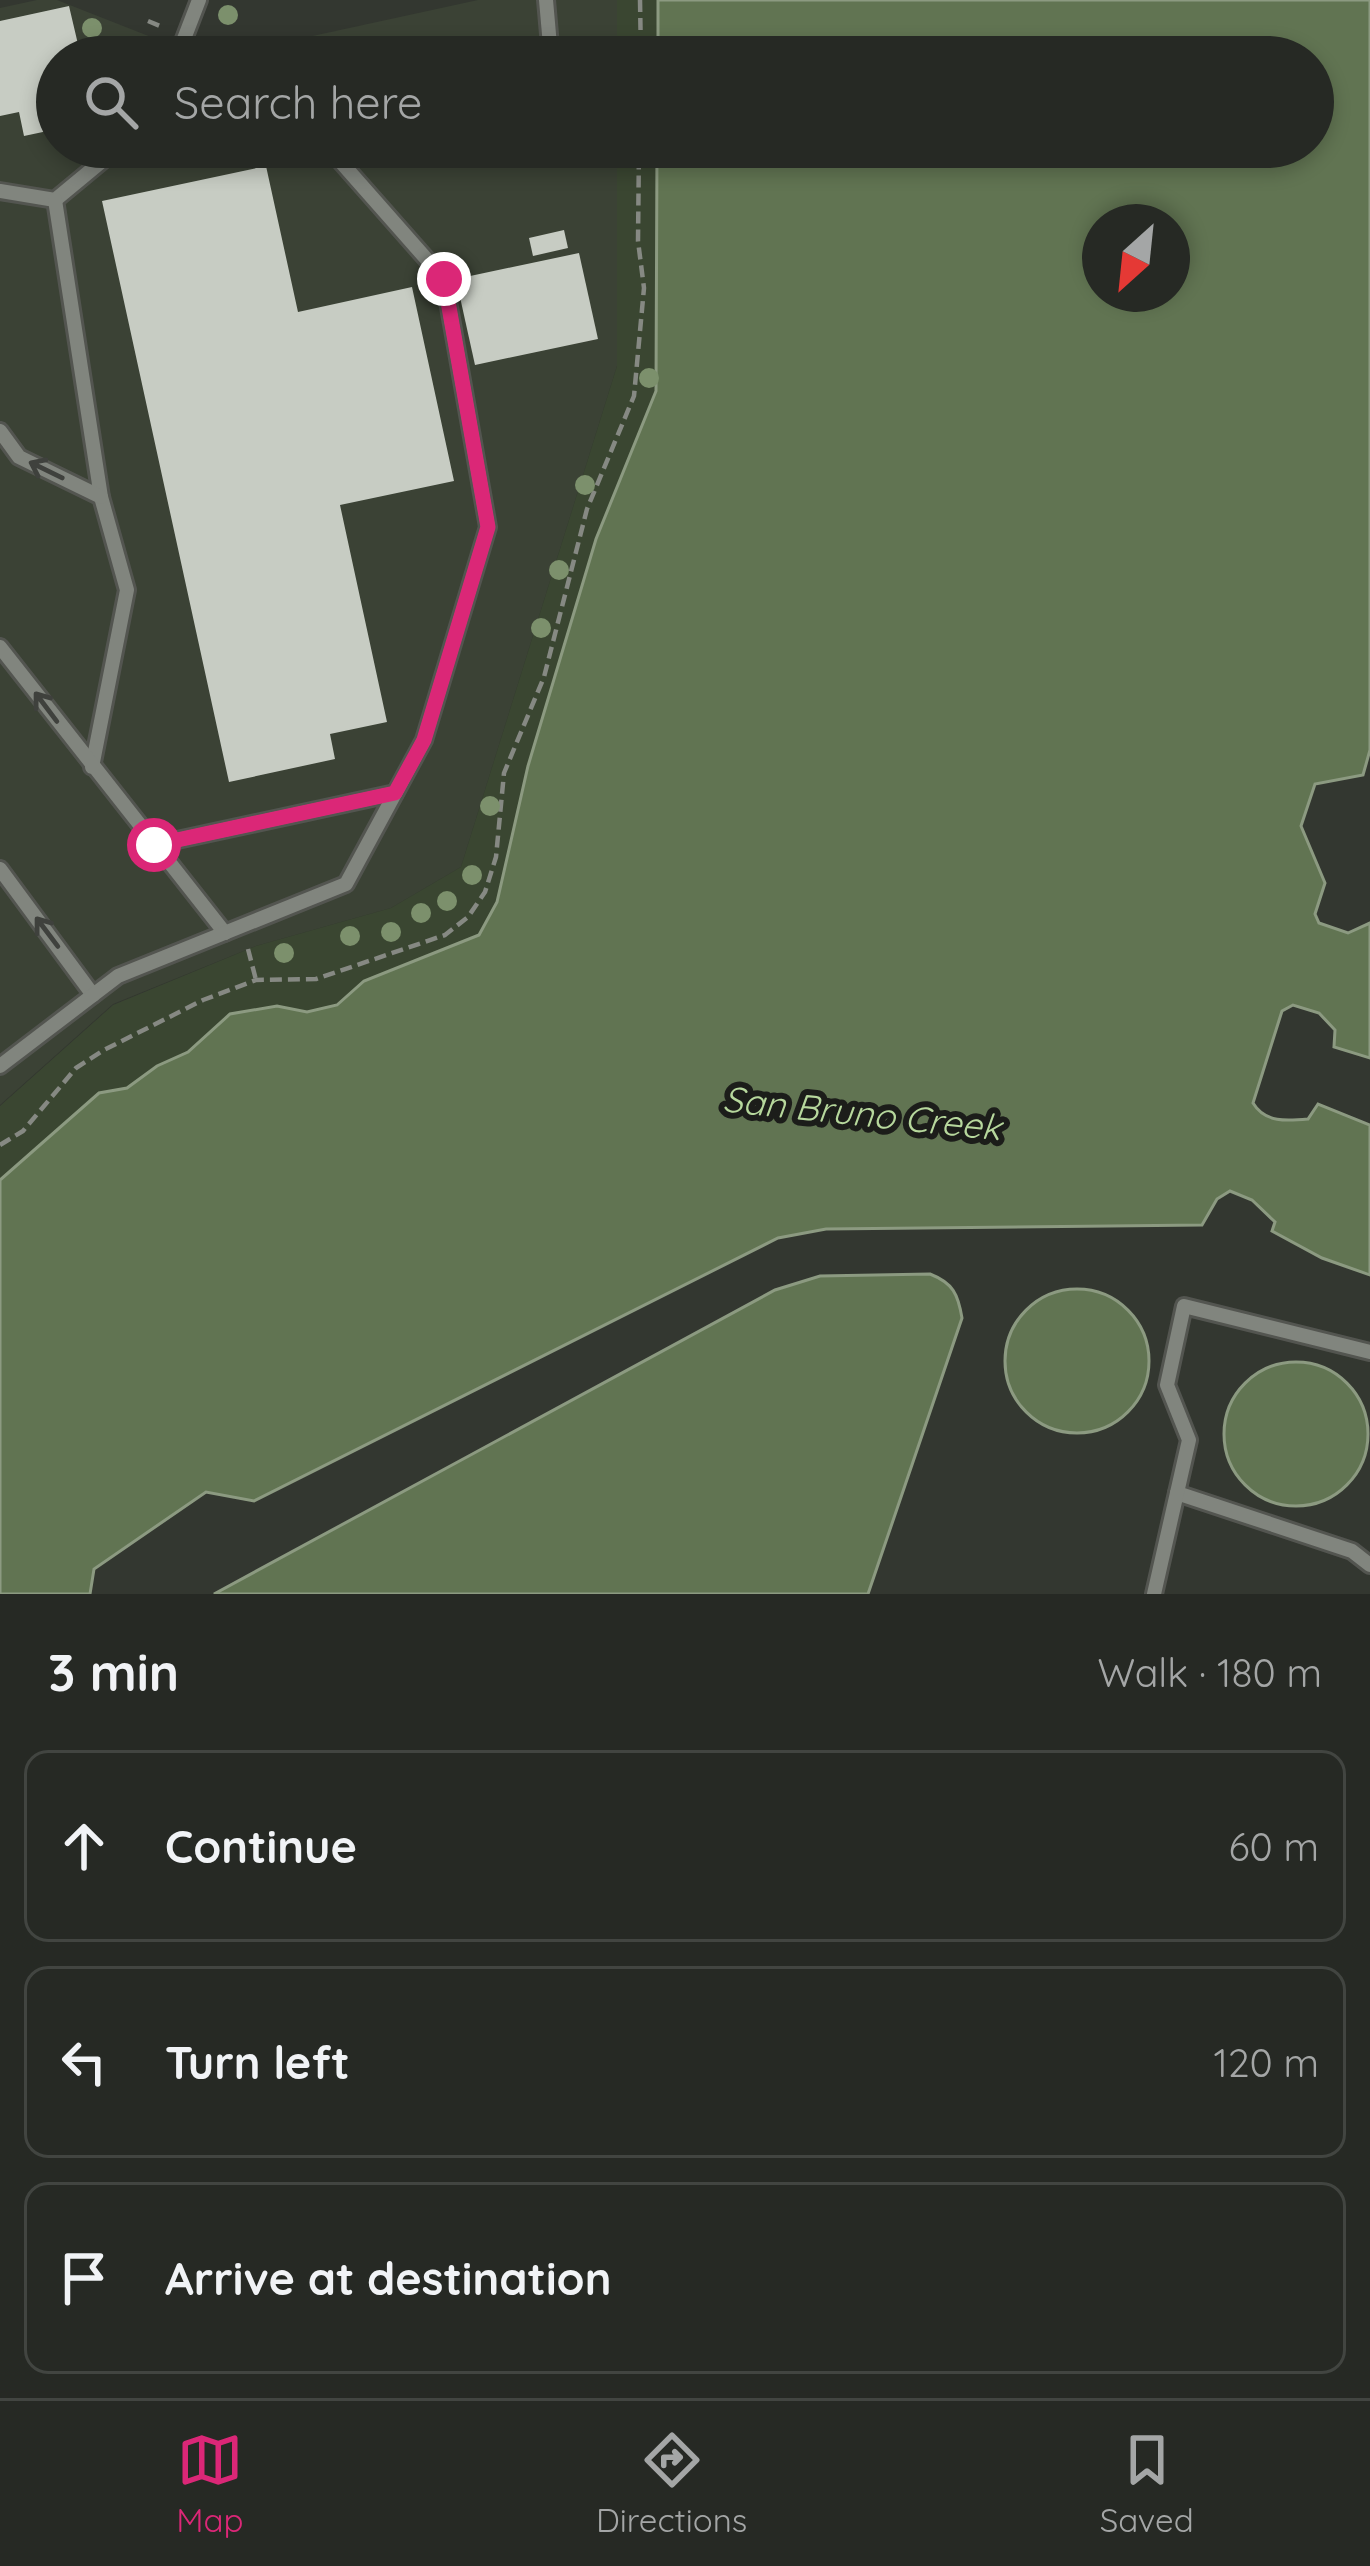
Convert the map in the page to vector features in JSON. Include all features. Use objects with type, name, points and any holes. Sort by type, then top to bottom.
[{"type":"lane","points":[[185,36],[199,0]]},
{"type":"lane","points":[[546,0],[549,36]]},
{"type":"lane","points":[[0,191],[55,200],[94,168]]},
{"type":"lane","points":[[0,1066],[118,976],[346,884],[424,740],[488,527],[444,279],[346,168]]},
{"type":"lane","points":[[55,200],[100,496],[127,590],[92,767]]},
{"type":"lane","points":[[0,431],[19,457],[100,496]]},
{"type":"lane","points":[[0,646],[225,933]]},
{"type":"lane","points":[[154,845],[395,793]]},
{"type":"lane","points":[[0,869],[93,995]]},
{"type":"lane","points":[[1154,1594],[1189,1440],[1167,1385],[1184,1306],[1370,1352]]},
{"type":"lane","points":[[1177,1493],[1352,1551],[1370,1564]]},
{"type":"path","points":[[640,0],[641,36]]},
{"type":"path","points":[[148,21],[160,26]]},
{"type":"path","points":[[248,949],[256,980]]},
{"type":"shaded area","points":[[57,0],[149,36],[36,36],[36,168],[617,168],[617,366],[461,867],[391,908],[256,946],[113,1004],[0,1105],[0,8]]},
{"type":"shaded area","points":[[478,0],[617,0],[617,36],[313,36]]},
{"type":"shaded area","points":[[617,0],[658,0],[658,36],[617,36]]},
{"type":"shaded area","points":[[617,168],[657,168],[656,391],[596,539],[528,766],[497,902],[479,935],[365,981],[337,1005],[307,1012],[277,1006],[230,1014],[188,1052],[157,1066],[127,1088],[98,1094],[0,1180],[0,1106],[113,1005],[256,946],[391,908],[461,867],[617,366]]},
{"type":"water","name":"San Bruno Creek","points":[[658,0],[1370,0],[1370,750],[1363,775],[1315,784],[1301,826],[1325,883],[1315,914],[1319,923],[1348,933],[1370,923],[1370,1058],[1334,1047],[1335,1030],[1319,1013],[1293,1005],[1282,1011],[1253,1103],[1277,1119],[1308,1119],[1318,1104],[1370,1125],[1370,1275],[1322,1258],[1272,1231],[1275,1222],[1252,1200],[1230,1191],[1217,1199],[1202,1225],[826,1229],[778,1238],[254,1501],[206,1492],[94,1569],[90,1594],[0,1594],[0,1180],[99,1093],[127,1088],[157,1066],[188,1052],[230,1014],[277,1006],[307,1012],[337,1005],[364,981],[479,935],[497,902],[528,766],[596,539],[656,391],[657,168],[1334,168],[1334,36],[658,36]]},
{"type":"water","points":[[930,1274],[953,1290],[962,1318],[868,1594],[214,1594],[775,1290],[820,1276]]},
{"type":"water","points":[[1077,1289],[1105,1295],[1128,1310],[1143,1333],[1149,1361],[1143,1389],[1128,1412],[1105,1427],[1077,1433],[1049,1427],[1026,1412],[1011,1389],[1005,1361],[1011,1333],[1026,1310],[1049,1295]]},
{"type":"water","points":[[1296,1362],[1324,1368],[1347,1383],[1362,1406],[1368,1434],[1362,1462],[1347,1485],[1324,1500],[1296,1506],[1268,1500],[1245,1485],[1230,1462],[1224,1434],[1230,1406],[1245,1383],[1268,1368]]},
{"type":"building","points":[[69,6],[76,36],[36,36],[36,133],[24,136],[19,112],[0,116],[0,21]]},
{"type":"building","points":[[266,168],[298,312],[412,287],[454,481],[340,505],[387,722],[330,734],[335,759],[229,782],[102,201]]},
{"type":"building","points":[[564,230],[568,248],[533,256],[529,238]]},
{"type":"building","points":[[579,253],[598,339],[475,365],[456,279]]},
{"type":"route","points":[[154,845],[395,793],[424,740],[488,527],[444,279]]}]
